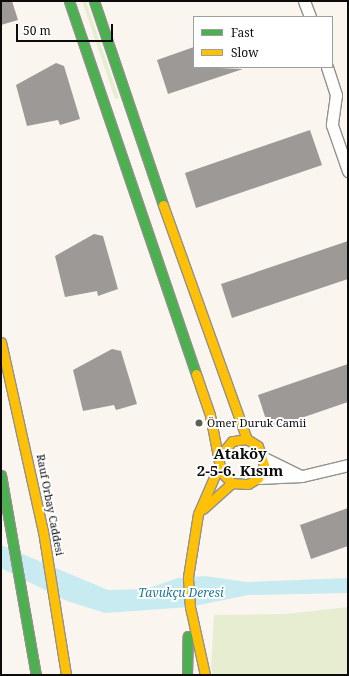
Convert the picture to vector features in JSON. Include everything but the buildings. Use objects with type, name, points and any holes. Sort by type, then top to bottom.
[{"type":"main road","points":[[69,1],[110,120],[181,338],[210,415],[219,462],[232,483]]},
{"type":"main road","points":[[94,1],[200,332],[247,439],[258,446],[264,458],[258,478],[248,484],[232,483],[198,514]]},
{"type":"main road","points":[[110,120],[126,102]]},
{"type":"main road","points":[[181,338],[200,332]]},
{"type":"main road","name":"Rauf Orbay Caddesi","points":[[1,342],[43,531],[66,675]]},
{"type":"main road","points":[[187,675],[190,608],[188,577],[198,514],[219,462],[232,440],[247,439]]},
{"type":"main road","points":[[1,475],[13,533],[36,675]]},
{"type":"main road","points":[[1,523],[13,533]]},
{"type":"main road","points":[[190,608],[205,675]]},
{"type":"street","points":[[304,1],[310,16]]},
{"type":"street","points":[[327,68],[336,95],[332,125],[348,171]]},
{"type":"street","points":[[264,458],[302,476]]},
{"type":"street","points":[[258,478],[302,476],[348,465]]},
{"type":"green space","points":[[82,1],[86,1],[119,98],[115,99]]},
{"type":"green space","points":[[348,607],[348,675],[214,675],[211,669],[214,615],[285,614]]},
{"type":"water","name":"Tavukçu Deresi","points":[[1,545],[108,590],[146,589],[178,578],[205,576],[247,582],[348,578],[348,593],[248,595],[190,607],[105,613],[67,601],[1,568]]},
{"type":"traffic: fast","points":[[69,1],[196,374]]},
{"type":"traffic: fast","points":[[94,1],[163,205]]},
{"type":"traffic: fast","points":[[1,475],[36,675]]},
{"type":"traffic: fast","points":[[187,675],[188,636]]},
{"type":"traffic: slow","points":[[163,205],[247,439]]},
{"type":"traffic: slow","points":[[1,342],[43,531],[66,675]]},
{"type":"traffic: slow","points":[[196,374],[210,415],[221,472],[232,483],[248,484],[258,478],[264,465],[258,446],[247,439],[232,441],[218,458]]},
{"type":"traffic: slow","points":[[205,675],[190,607],[188,577],[198,514],[219,466]]},
{"type":"traffic: slow","points":[[203,509],[232,483]]},
{"type":"place","name":"Ömer Duruk Camii","points":[[199,423]]},
{"type":"district","name":"Ataköy 2-5-6. Kısım","points":[[240,462]]}]
